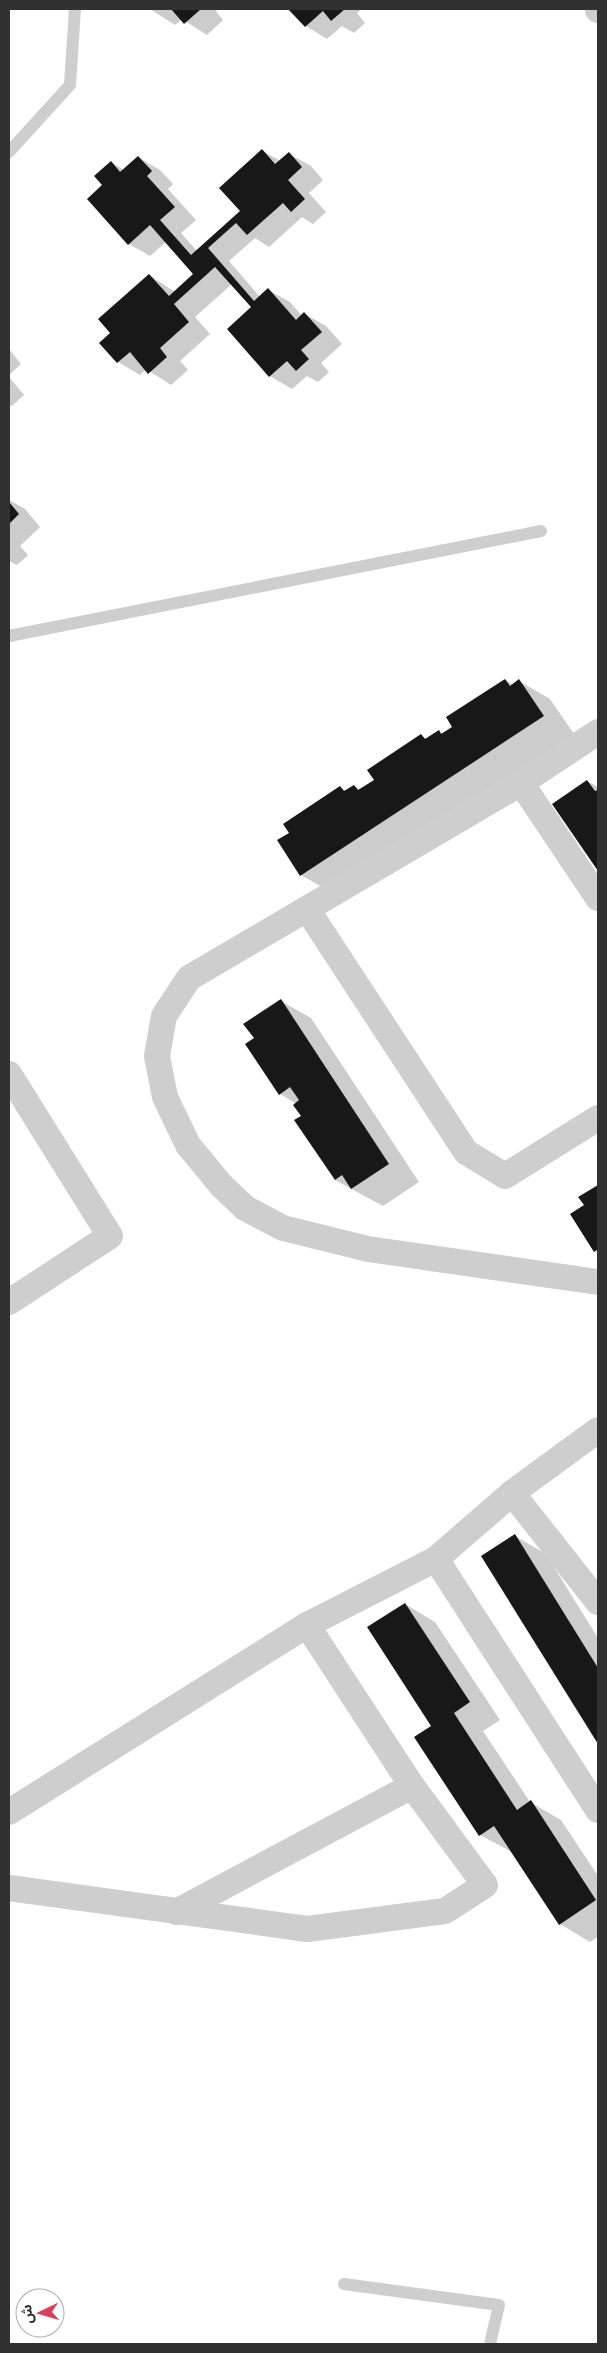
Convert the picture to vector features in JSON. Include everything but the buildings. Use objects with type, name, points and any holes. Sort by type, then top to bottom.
[{"type":"street","points":[[598,732],[521,783],[189,978],[164,1016],[157,1056],[165,1097],[188,1145],[221,1186],[245,1208],[284,1228],[368,1248],[598,1282]]},
{"type":"street","points":[[521,783],[598,898]]},
{"type":"street","points":[[307,909],[466,1152],[505,1176],[598,1118]]},
{"type":"street","points":[[9,1074],[110,1236],[9,1302]]},
{"type":"street","points":[[9,1812],[307,1626],[436,1559],[512,1493],[598,1430]]},
{"type":"street","points":[[512,1493],[598,1602]]},
{"type":"street","points":[[436,1559],[598,1810]]},
{"type":"street","points":[[9,1888],[307,1929],[445,1911],[484,1885],[412,1786],[307,1626]]},
{"type":"street","points":[[176,1912],[412,1786]]},
{"type":"lane","points":[[9,152],[70,85],[76,9]]},
{"type":"lane","points":[[9,636],[541,531]]},
{"type":"lane","points":[[344,2284],[499,2305],[490,2344]]}]
